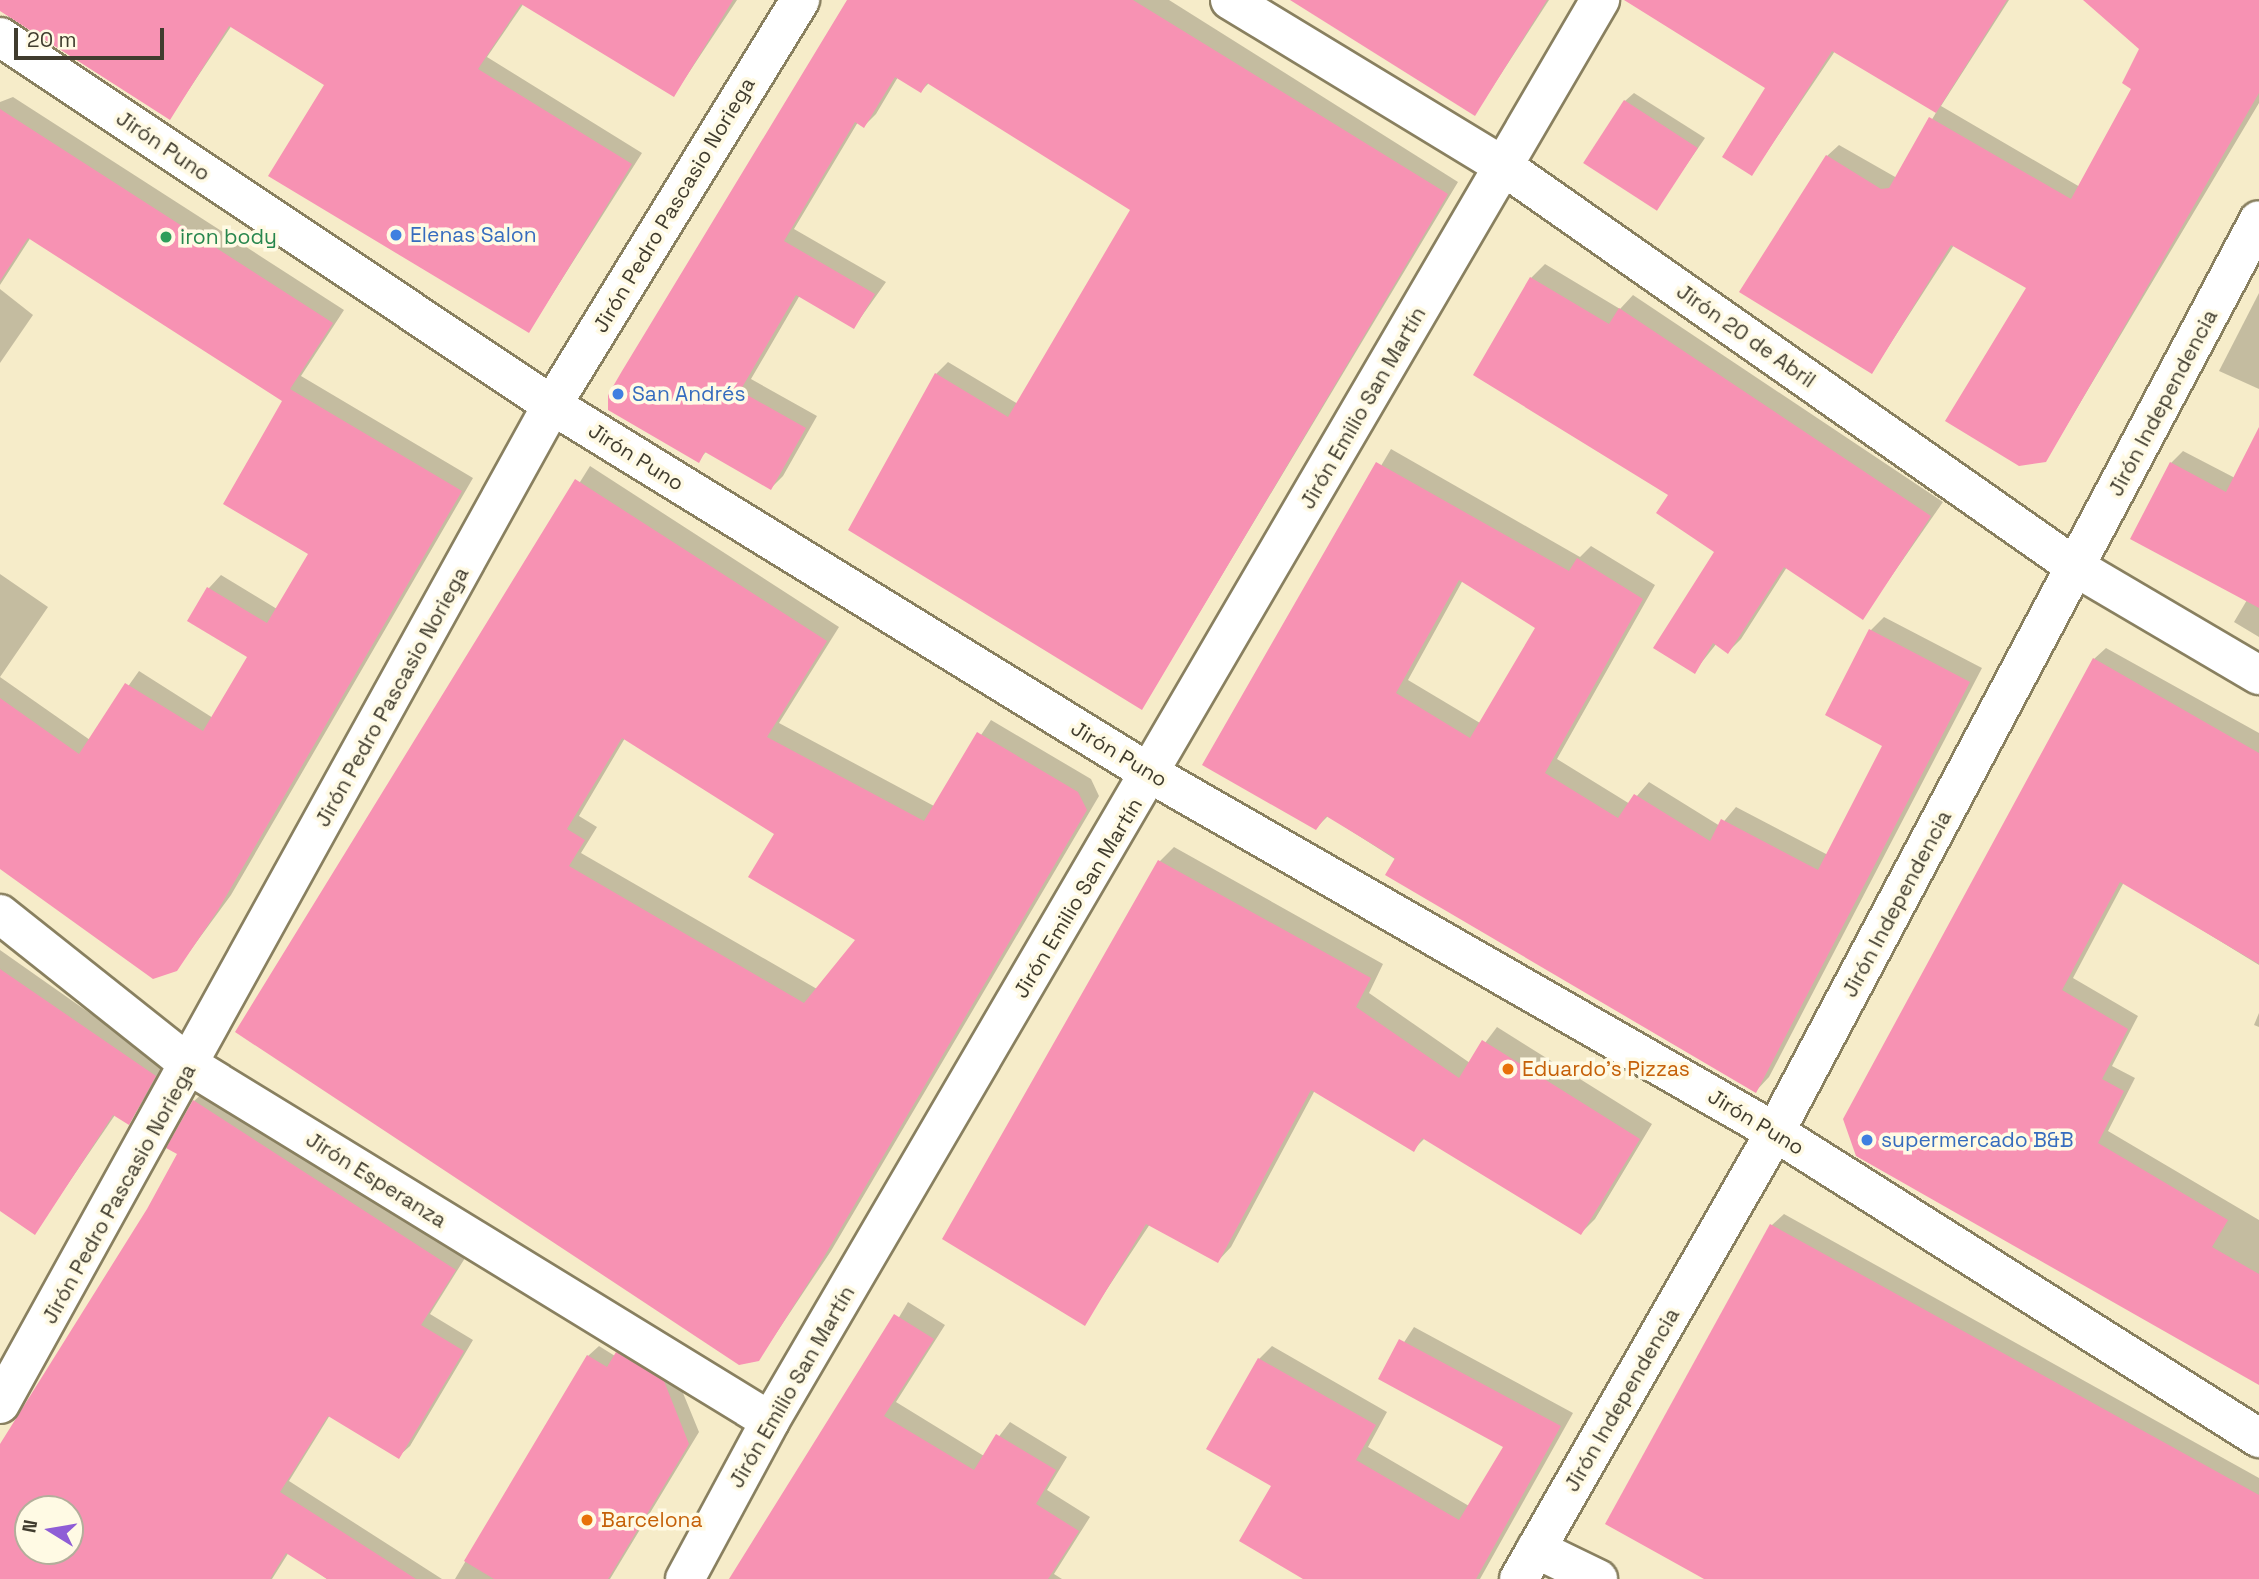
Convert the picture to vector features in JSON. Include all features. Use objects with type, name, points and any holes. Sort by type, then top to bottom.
[{"type":"street","name":"Jirón Pedro Pascasio Noriega","points":[[0,1404],[191,1066],[552,405],[800,0]]},
{"type":"street","name":"Jirón 20 de Abril","points":[[1230,0],[1503,166],[2077,568],[2259,675]]},
{"type":"street","name":"Jirón Emilio San Martín","points":[[685,1579],[770,1421],[1151,774],[1600,0]]},
{"type":"street","name":"Jirón Puno","points":[[0,37],[552,405],[1151,774],[1775,1132],[2259,1438]]},
{"type":"street","name":"Jirón Independencia","points":[[1528,1564],[1775,1132],[2077,568],[2259,220]]},
{"type":"street","name":"Jirón Esperanza","points":[[0,914],[191,1066],[770,1421]]},
{"type":"street","points":[[1528,1564],[1598,1579]]},
{"type":"building","points":[[0,0],[733,0],[674,97],[521,4],[478,69],[632,164],[529,333],[268,176],[324,85],[229,26],[170,120],[0,11]]},
{"type":"building","points":[[847,0],[1133,0],[1448,194],[1142,710],[848,530],[935,373],[1008,417],[1130,210],[927,83],[921,93],[895,77],[864,128],[855,122],[784,241],[875,294],[854,329],[796,295],[740,391],[806,428],[771,490],[705,452],[699,463],[608,410],[608,395]]},
{"type":"building","points":[[1290,0],[1547,0],[1475,116]]},
{"type":"building","points":[[1624,0],[2007,0],[1936,113],[1832,51],[1752,176],[1722,157],[1765,88]]},
{"type":"building","points":[[2083,0],[2259,0],[2259,93],[2046,462],[2019,466],[1945,421],[2026,288],[1951,245],[1872,374],[1739,292],[1826,155],[1881,189],[1889,188],[1929,117],[2071,199],[2131,89],[2122,83],[2139,49]]},
{"type":"building","points":[[1624,100],[1698,148],[1657,211],[1583,163]]},
{"type":"building","points":[[0,109],[333,323],[290,389],[462,491],[218,910],[177,971],[153,979],[0,869],[0,698],[79,754],[125,683],[203,731],[247,657],[187,621],[207,587],[267,623],[308,554],[223,504],[282,401],[28,238],[0,281]]},
{"type":"building","points":[[1530,277],[1609,324],[1619,308],[1931,516],[1863,620],[1784,567],[1728,654],[1713,643],[1695,674],[1653,648],[1714,552],[1656,513],[1668,495],[1473,375]]},
{"type":"building","points":[[2259,427],[2259,608],[2130,539],[2170,462],[2226,492]]},
{"type":"building","points":[[1376,462],[1569,571],[1577,558],[1643,599],[1545,773],[1618,818],[1634,794],[1710,841],[1721,819],[1818,870],[1882,746],[1825,715],[1869,629],[1970,682],[1756,1093],[1385,875],[1395,858],[1326,816],[1316,830],[1202,765]],"holes":[[[1459,580],[1535,628],[1470,738],[1396,693]]]},
{"type":"building","points":[[575,479],[827,641],[767,737],[924,821],[977,732],[1078,792],[1087,810],[818,1267],[759,1361],[739,1365],[235,1032]],"holes":[[[622,738],[774,834],[748,877],[855,940],[804,1003],[569,866],[585,840],[567,829]]]},
{"type":"building","points":[[2093,658],[2259,753],[2259,964],[2120,882],[2062,990],[2128,1029],[2102,1079],[2124,1091],[2098,1143],[2228,1220],[2212,1247],[2259,1274],[2259,1385],[1856,1156],[1843,1119]]},
{"type":"building","points":[[1158,860],[1371,978],[1356,1007],[1459,1078],[1482,1040],[1640,1139],[1581,1235],[1422,1138],[1414,1152],[1311,1090],[1218,1263],[1146,1224],[1085,1326],[942,1239]]},
{"type":"building","points":[[0,969],[156,1076],[129,1125],[113,1115],[35,1235],[0,1211]]},
{"type":"building","points":[[193,1100],[456,1270],[421,1325],[464,1351],[399,1459],[328,1416],[280,1492],[416,1579],[327,1579],[286,1553],[270,1579],[0,1579],[0,1444],[147,1209],[177,1154],[166,1148]]},
{"type":"building","points":[[1770,1224],[2259,1495],[2259,1579],[1704,1579],[1605,1524]]},
{"type":"building","points":[[894,1314],[934,1339],[884,1416],[974,1470],[996,1434],[1056,1470],[1036,1504],[1079,1531],[1048,1579],[729,1579]]},
{"type":"building","points":[[1399,1339],[1561,1426],[1476,1579],[1303,1579],[1239,1541],[1271,1486],[1206,1449],[1258,1358],[1376,1425],[1356,1460],[1459,1520],[1503,1447],[1378,1379]]},
{"type":"building","points":[[616,1352],[664,1381],[689,1444],[608,1579],[494,1579],[464,1561],[587,1355],[607,1367]]},
{"type":"place","name":"Elenas Salon","points":[[396,235]]},
{"type":"place","name":"iron body","points":[[166,237]]},
{"type":"place","name":"San Andrés","points":[[618,394]]},
{"type":"place","name":"Eduardo's Pizzas","points":[[1508,1069]]},
{"type":"place","name":"supermercado B&B","points":[[1867,1140]]},
{"type":"place","name":"Barcelona","points":[[587,1520]]}]
